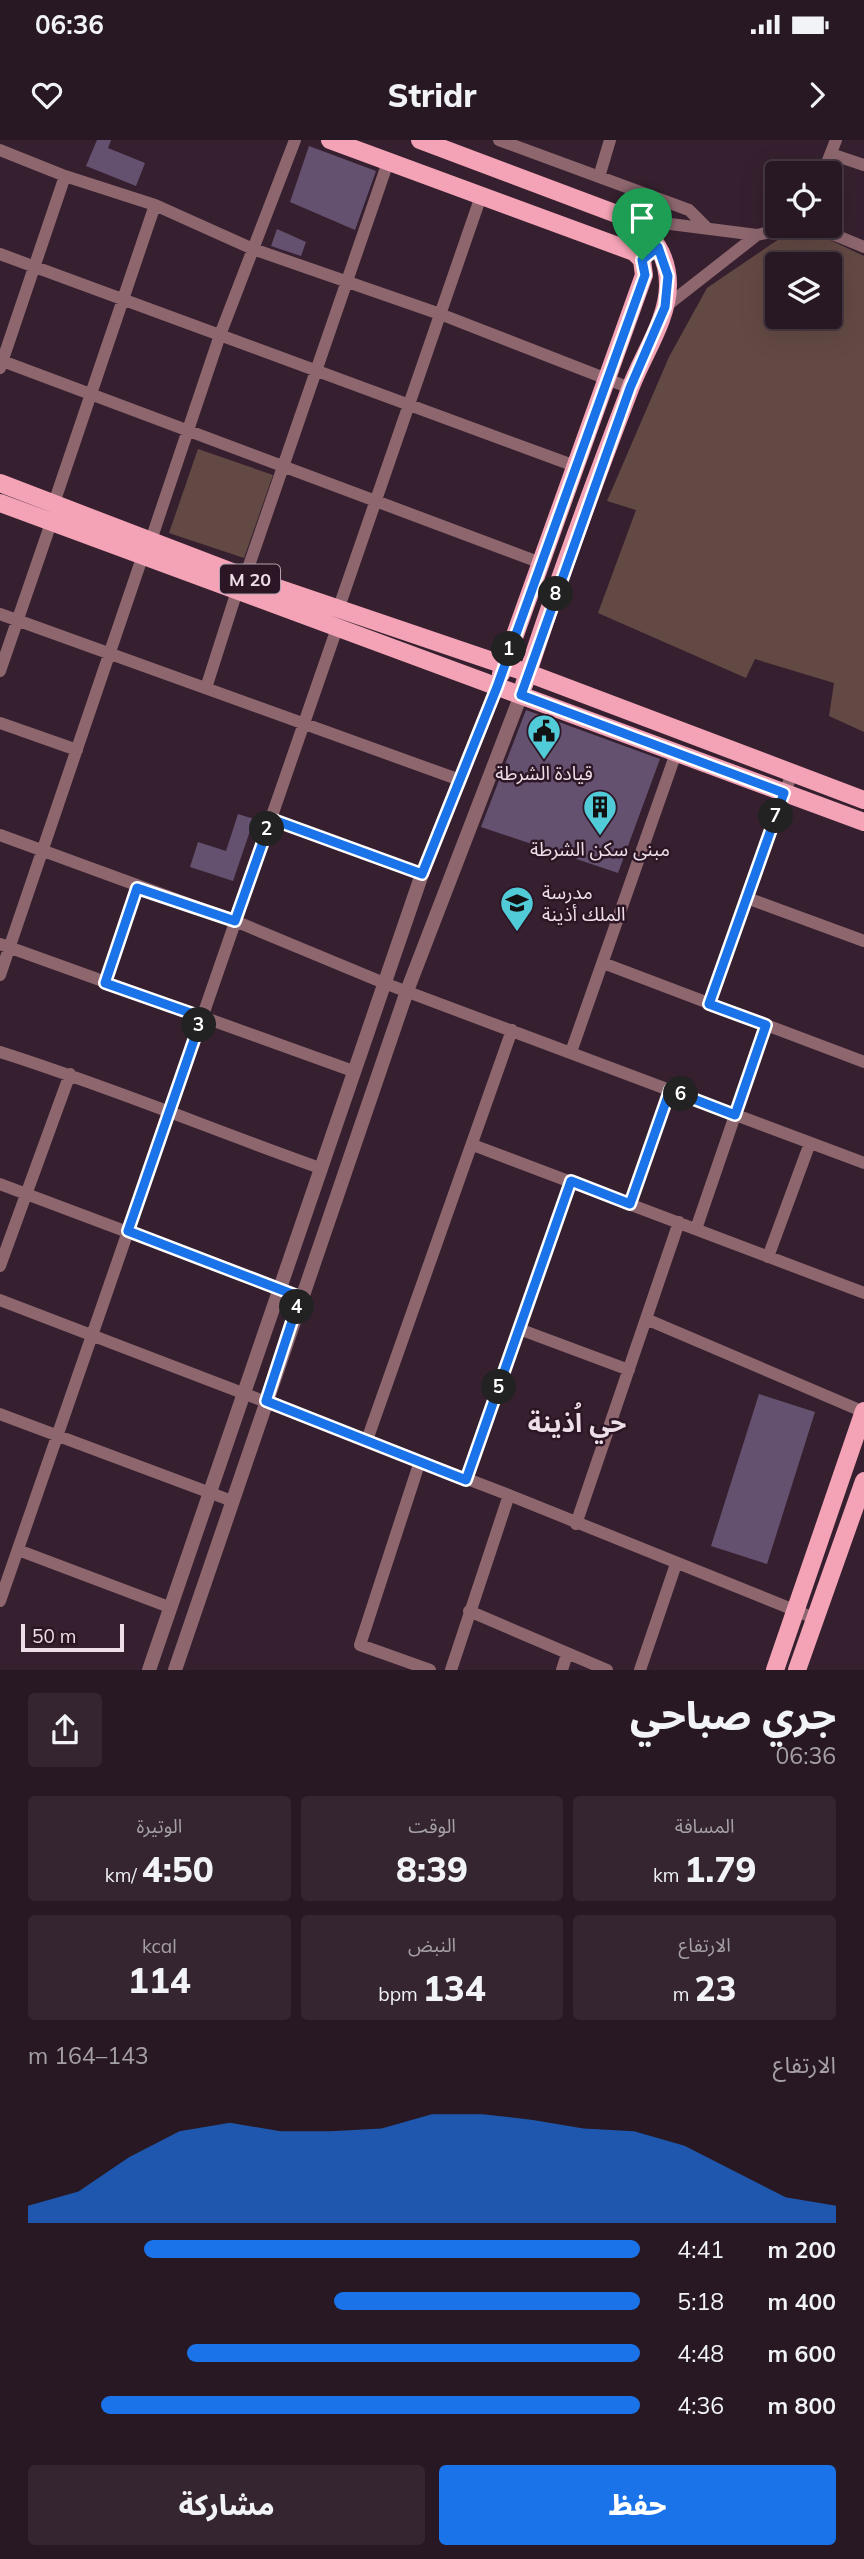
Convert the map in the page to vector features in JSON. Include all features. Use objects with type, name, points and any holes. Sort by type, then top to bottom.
[{"type":"main road","points":[[330,140],[634,252],[642,260],[645,275],[497,687],[864,822]]},
{"type":"main road","points":[[420,140],[630,219],[646,231],[658,247],[668,276],[665,307],[630,388],[521,695]]},
{"type":"main road","points":[[642,260],[658,247]]},
{"type":"main road","name":"M 20","points":[[0,483],[54,503],[147,548],[337,619],[497,687]]},
{"type":"main road","name":"M 20","points":[[0,503],[51,523],[147,548]]},
{"type":"main road","name":"M 20","points":[[337,619],[503,666]]},
{"type":"main road","points":[[503,666],[528,673],[864,800]]},
{"type":"main road","points":[[775,1670],[864,1412]]},
{"type":"main road","points":[[797,1670],[864,1481]]},
{"type":"street","points":[[0,975],[5,946],[42,851],[186,430],[295,140]]},
{"type":"street","points":[[502,140],[689,210],[708,229]]},
{"type":"street","points":[[599,177],[610,140]]},
{"type":"street","points":[[828,161],[836,140]]},
{"type":"street","points":[[0,150],[65,176],[155,205],[253,249],[440,314],[608,377],[630,388]]},
{"type":"street","points":[[831,153],[864,165]]},
{"type":"street","points":[[206,688],[388,162]]},
{"type":"street","points":[[65,176],[1,363],[541,563]]},
{"type":"street","points":[[0,1601],[304,724],[376,500],[481,196]]},
{"type":"street","points":[[54,503],[155,205]]},
{"type":"street","points":[[630,219],[765,234]]},
{"type":"street","points":[[665,307],[757,235]]},
{"type":"street","points":[[842,238],[864,247]]},
{"type":"street","points":[[0,254],[575,466]]},
{"type":"street","points":[[0,671],[51,523]]},
{"type":"street","points":[[0,614],[460,780]]},
{"type":"street","points":[[149,1670],[242,1392],[422,874],[497,687]]},
{"type":"street","points":[[175,1670],[300,1297],[407,991],[521,695]]},
{"type":"street","points":[[0,723],[77,750]]},
{"type":"street","points":[[571,1052],[677,753]]},
{"type":"street","points":[[709,1004],[792,773]]},
{"type":"street","points":[[271,819],[422,874]]},
{"type":"street","points":[[0,835],[137,888],[235,921],[384,983],[864,1163]]},
{"type":"street","points":[[105,983],[137,888]]},
{"type":"street","points":[[747,898],[864,940]]},
{"type":"street","points":[[5,946],[353,1071]]},
{"type":"street","points":[[603,963],[864,1062]]},
{"type":"street","points":[[696,1229],[766,1025]]},
{"type":"street","points":[[367,1440],[512,1030]]},
{"type":"street","points":[[0,1052],[70,1074],[169,1114],[320,1168]]},
{"type":"street","points":[[0,1266],[70,1074]]},
{"type":"street","points":[[630,1204],[670,1090]]},
{"type":"street","points":[[768,1257],[810,1143]]},
{"type":"street","points":[[473,1145],[864,1293]]},
{"type":"street","points":[[466,1480],[571,1181]]},
{"type":"street","points":[[0,1184],[300,1297]]},
{"type":"street","points":[[576,1524],[679,1222]]},
{"type":"street","points":[[0,1300],[509,1495],[814,1618]]},
{"type":"street","points":[[646,1319],[864,1412]]},
{"type":"street","points":[[519,1329],[629,1370]]},
{"type":"street","points":[[0,1414],[232,1501]]},
{"type":"street","points":[[420,1461],[360,1645],[430,1670]]},
{"type":"street","points":[[452,1670],[509,1495]]},
{"type":"street","points":[[18,1550],[169,1607]]},
{"type":"street","points":[[640,1670],[676,1563]]},
{"type":"street","points":[[470,1611],[607,1670]]},
{"type":"street","points":[[562,1670],[567,1654]]},
{"type":"shaded area","points":[[779,239],[830,240],[864,256],[864,732],[829,716],[834,683],[755,659],[746,678],[598,613],[636,510],[607,501],[669,357],[707,288]]},
{"type":"shaded area","points":[[198,449],[273,475],[244,558],[169,533]]},
{"type":"building","points":[[97,140],[111,140],[108,148],[145,163],[136,186],[86,166]]},
{"type":"building","points":[[309,146],[376,171],[355,230],[290,202]]},
{"type":"building","points":[[277,229],[306,242],[301,256],[271,246]]},
{"type":"building","points":[[526,710],[660,759],[618,873],[481,827]]},
{"type":"building","points":[[238,814],[254,819],[233,881],[190,867],[198,842],[226,851]]},
{"type":"building","points":[[759,1394],[815,1412],[767,1564],[711,1546]]},
{"type":"place","name":"قيادة الشرطة","points":[[544,761]]},
{"type":"place","name":"مبنى سكن الشرطة","points":[[600,837]]},
{"type":"place","name":"مدرسة الملك أذينة","points":[[517,933]]},
{"type":"district","name":"حي اُذينة","points":[[577,1422]]},
{"type":"route","points":[[658,247],[663,256],[668,276],[665,307],[630,388],[521,695],[784,793],[709,1004],[766,1025],[735,1115],[670,1090],[630,1204],[571,1181],[466,1480],[266,1401],[300,1297],[128,1231],[202,1017],[105,983],[137,888],[235,921],[271,819],[422,874],[497,687],[645,275],[642,260],[658,247]]}]
